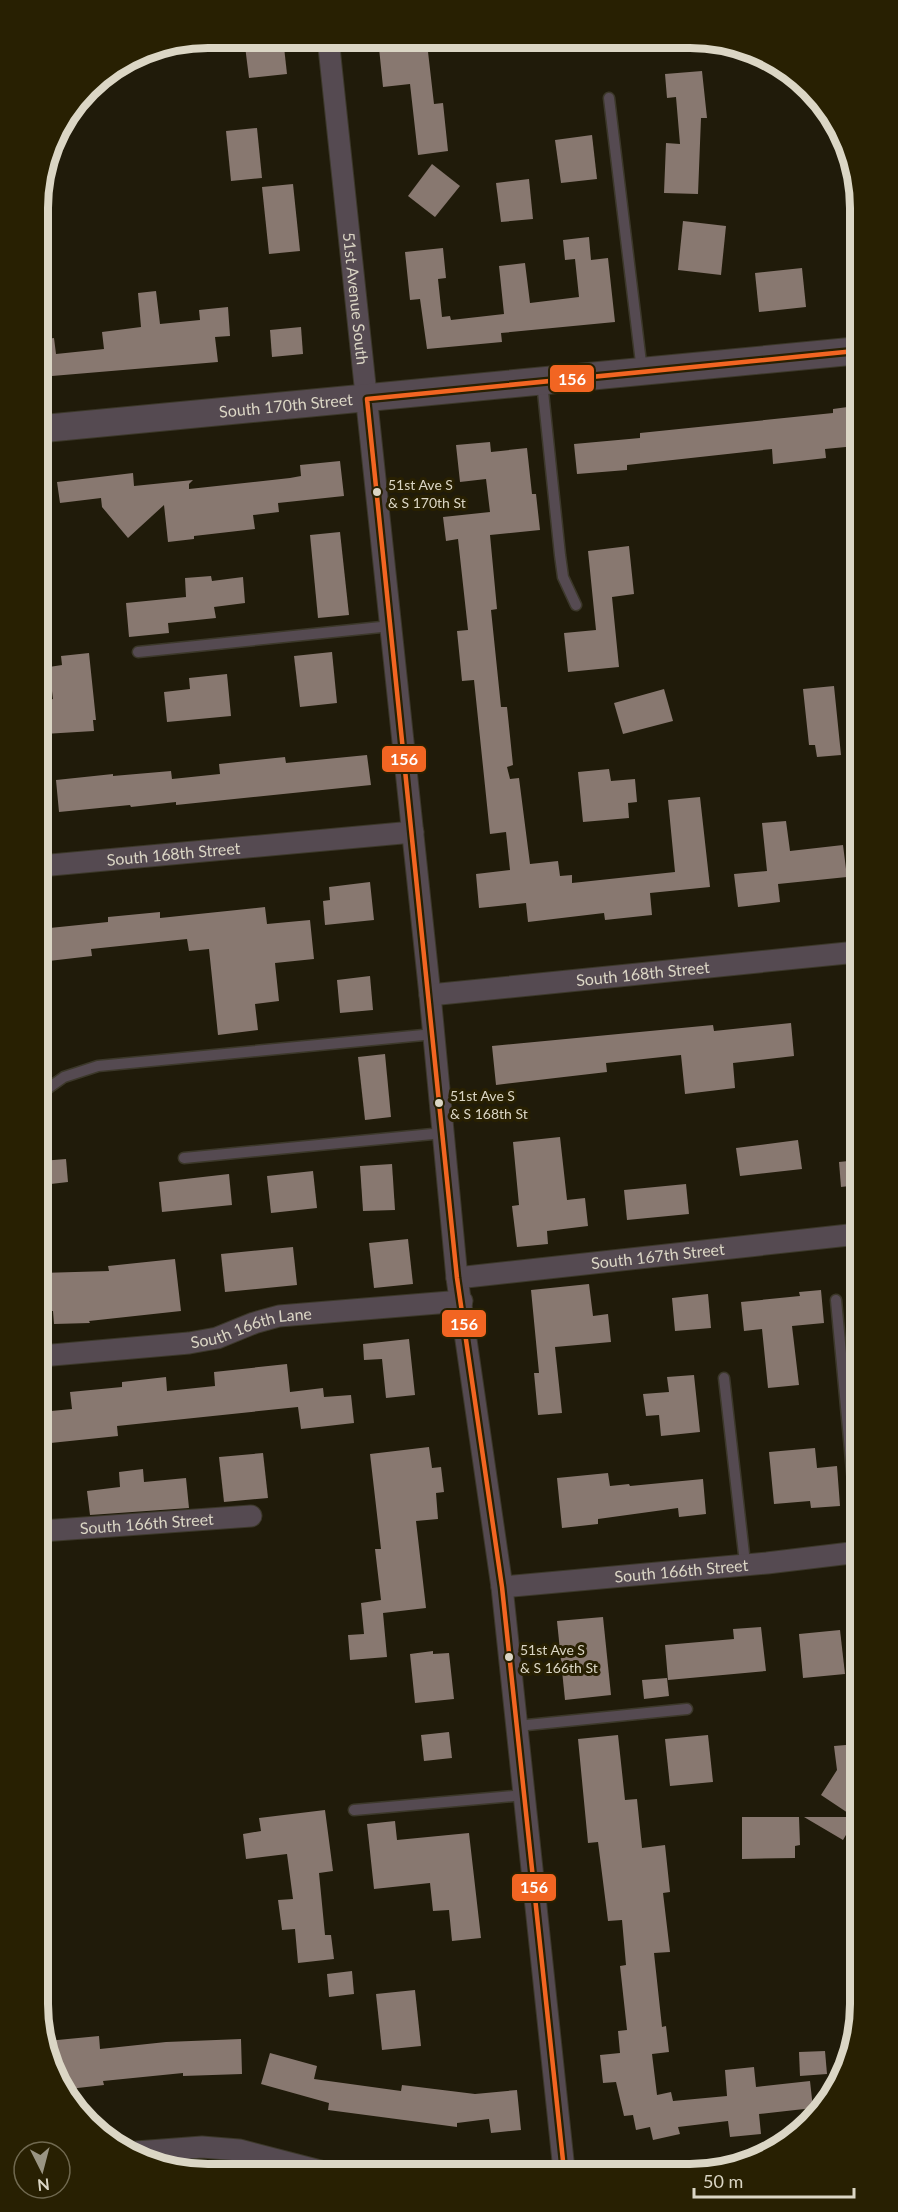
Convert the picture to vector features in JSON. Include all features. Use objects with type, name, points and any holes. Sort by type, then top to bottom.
[{"type":"street","name":"51st Avenue South","points":[[329,48],[430,995],[457,1278],[502,1587],[563,2164]]},
{"type":"street","name":"South 170th Street","points":[[48,428],[850,351]]},
{"type":"street","name":"South 168th Street","points":[[48,865],[413,832]]},
{"type":"street","name":"South 168th Street","points":[[430,995],[850,953]]},
{"type":"street","name":"South 167th Street","points":[[457,1278],[850,1235]]},
{"type":"street","name":"South 166th Lane","points":[[48,1355],[217,1338],[279,1316],[462,1301]]},
{"type":"street","name":"South 166th Street","points":[[48,1531],[251,1516]]},
{"type":"street","name":"South 166th Street","points":[[502,1587],[850,1553]]},
{"type":"street","points":[[147,2151],[202,2147],[239,2150],[293,2164]]},
{"type":"lane","points":[[609,98],[642,372]]},
{"type":"lane","points":[[542,382],[563,577],[576,604]]},
{"type":"lane","points":[[138,652],[391,626]]},
{"type":"lane","points":[[48,1088],[64,1077],[98,1066],[434,1034]]},
{"type":"lane","points":[[184,1158],[443,1133]]},
{"type":"lane","points":[[836,1300],[850,1450]]},
{"type":"lane","points":[[724,1378],[745,1563]]},
{"type":"lane","points":[[517,1726],[687,1709]]},
{"type":"lane","points":[[354,1810],[524,1795]]},
{"type":"building","points":[[245,48],[284,48],[287,74],[249,78]]},
{"type":"building","points":[[379,48],[428,48],[434,104],[443,103],[448,151],[418,155],[410,84],[383,87]]},
{"type":"building","points":[[702,71],[707,118],[701,118],[698,194],[664,193],[666,143],[680,144],[676,97],[667,98],[665,74]]},
{"type":"building","points":[[257,128],[262,178],[231,181],[226,131]]},
{"type":"building","points":[[592,135],[597,179],[561,183],[555,140]]},
{"type":"building","points":[[432,164],[460,186],[435,217],[408,196]]},
{"type":"building","points":[[529,179],[533,219],[501,222],[496,183]]},
{"type":"building","points":[[293,184],[300,251],[269,254],[262,187]]},
{"type":"building","points":[[683,221],[726,226],[721,275],[678,270]]},
{"type":"building","points":[[589,237],[591,260],[608,258],[615,322],[501,333],[502,342],[427,349],[420,299],[410,300],[405,252],[443,248],[446,278],[438,279],[442,317],[450,316],[451,320],[504,314],[499,266],[525,263],[530,303],[579,297],[575,259],[565,260],[563,240]]},
{"type":"building","points":[[802,268],[806,307],[759,312],[755,273]]},
{"type":"building","points":[[156,291],[160,324],[200,320],[199,310],[228,307],[230,336],[215,337],[218,362],[48,376],[48,339],[54,338],[56,354],[104,349],[102,332],[141,327],[138,293]]},
{"type":"building","points":[[301,327],[303,354],[272,357],[270,330]]},
{"type":"building","points":[[850,407],[850,447],[825,449],[826,458],[773,464],[772,449],[627,465],[627,470],[577,474],[574,444],[640,438],[640,433],[833,413],[833,409]]},
{"type":"building","points":[[490,442],[491,452],[527,448],[532,494],[536,494],[540,530],[490,535],[497,609],[491,610],[501,707],[507,707],[513,765],[507,767],[510,779],[519,778],[530,864],[558,861],[560,876],[572,875],[572,883],[675,872],[668,800],[700,797],[710,887],[650,893],[652,915],[605,920],[604,913],[528,922],[526,903],[479,908],[476,874],[510,870],[506,832],[490,834],[474,680],[462,681],[457,631],[468,630],[458,539],[446,541],[443,517],[490,512],[486,479],[460,482],[456,445]]},
{"type":"building","points":[[340,461],[344,496],[278,503],[279,512],[253,515],[255,529],[194,536],[194,539],[168,542],[164,505],[128,538],[102,507],[101,498],[60,503],[57,482],[133,473],[134,486],[193,480],[189,484],[189,489],[301,476],[300,465]]},
{"type":"building","points":[[340,532],[349,615],[318,618],[310,535]]},
{"type":"building","points":[[629,546],[634,594],[612,597],[619,667],[568,672],[564,633],[596,630],[588,551]]},
{"type":"building","points":[[211,576],[212,581],[243,577],[245,603],[214,607],[216,618],[168,623],[169,633],[129,637],[126,603],[186,597],[185,578]]},
{"type":"building","points":[[332,652],[337,703],[300,707],[294,656]]},
{"type":"building","points":[[89,653],[96,720],[93,720],[94,731],[48,734],[49,700],[53,699],[49,667],[62,665],[61,656]]},
{"type":"building","points":[[227,674],[231,716],[167,722],[164,692],[190,689],[189,678]]},
{"type":"building","points":[[834,686],[841,755],[817,757],[815,745],[809,745],[803,689]]},
{"type":"building","points":[[664,689],[673,721],[623,734],[614,703]]},
{"type":"building","points":[[367,755],[371,785],[176,805],[176,802],[59,812],[56,780],[171,771],[172,779],[220,774],[219,764],[285,757],[286,763]]},
{"type":"building","points":[[609,769],[611,781],[635,779],[637,802],[628,803],[629,818],[583,822],[578,772]]},
{"type":"building","points":[[786,821],[790,851],[843,845],[847,877],[778,884],[780,902],[738,907],[734,874],[767,871],[762,823]]},
{"type":"building","points":[[370,882],[374,920],[325,925],[323,901],[330,900],[329,887]]},
{"type":"building","points":[[265,907],[267,924],[310,920],[314,959],[275,963],[279,1001],[255,1004],[258,1030],[218,1035],[209,949],[189,951],[187,939],[91,949],[92,956],[48,961],[48,928],[108,922],[108,917],[160,912],[160,918]]},
{"type":"building","points":[[370,976],[373,1010],[340,1013],[337,980]]},
{"type":"building","points":[[791,1023],[794,1056],[733,1063],[735,1088],[685,1094],[681,1055],[606,1063],[607,1072],[496,1085],[492,1046],[713,1025],[714,1031]]},
{"type":"building","points":[[385,1054],[391,1117],[365,1120],[358,1057]]},
{"type":"building","points":[[560,1137],[567,1200],[585,1198],[588,1226],[547,1231],[548,1244],[517,1247],[512,1206],[519,1205],[513,1142]]},
{"type":"building","points":[[798,1140],[802,1169],[740,1176],[736,1148]]},
{"type":"building","points":[[66,1159],[68,1182],[48,1184],[48,1160]]},
{"type":"building","points":[[850,1161],[850,1186],[841,1187],[839,1162]]},
{"type":"building","points":[[392,1164],[395,1210],[363,1211],[360,1166]]},
{"type":"building","points":[[313,1171],[317,1208],[271,1213],[267,1176]]},
{"type":"building","points":[[229,1174],[232,1205],[162,1212],[159,1182]]},
{"type":"building","points":[[686,1184],[689,1214],[627,1220],[624,1190]]},
{"type":"building","points":[[408,1239],[413,1284],[374,1288],[369,1243]]},
{"type":"building","points":[[293,1247],[297,1285],[225,1292],[221,1254]]},
{"type":"building","points":[[175,1259],[181,1311],[89,1321],[90,1323],[54,1324],[53,1311],[48,1311],[48,1273],[109,1271],[108,1266]]},
{"type":"building","points":[[589,1284],[593,1316],[608,1314],[611,1342],[555,1347],[562,1413],[538,1415],[534,1373],[539,1373],[531,1290]]},
{"type":"building","points":[[821,1290],[824,1323],[792,1326],[799,1385],[768,1388],[762,1329],[744,1331],[741,1302],[800,1296],[799,1292]]},
{"type":"building","points":[[708,1294],[711,1328],[675,1331],[672,1298]]},
{"type":"building","points":[[409,1339],[415,1395],[386,1398],[382,1359],[364,1360],[363,1344]]},
{"type":"building","points":[[287,1364],[290,1392],[323,1388],[324,1397],[351,1395],[354,1423],[301,1429],[298,1407],[117,1426],[118,1436],[48,1443],[48,1411],[72,1409],[70,1392],[122,1387],[122,1382],[166,1377],[167,1391],[215,1386],[214,1372]]},
{"type":"building","points":[[694,1375],[700,1432],[661,1436],[659,1415],[646,1416],[643,1394],[669,1392],[667,1377]]},
{"type":"building","points":[[429,1447],[432,1468],[441,1467],[444,1492],[436,1493],[438,1519],[416,1521],[426,1608],[383,1613],[387,1657],[350,1660],[348,1635],[364,1634],[361,1603],[381,1600],[375,1549],[381,1549],[370,1454]]},
{"type":"building","points":[[815,1448],[817,1468],[837,1466],[840,1506],[811,1508],[810,1501],[774,1504],[769,1452]]},
{"type":"building","points":[[263,1453],[268,1498],[224,1502],[219,1457]]},
{"type":"building","points":[[143,1469],[144,1482],[186,1478],[189,1508],[90,1515],[87,1491],[120,1487],[119,1472]]},
{"type":"building","points":[[608,1473],[610,1486],[703,1479],[706,1514],[679,1517],[678,1508],[598,1519],[598,1524],[562,1528],[557,1478]]},
{"type":"building","points":[[603,1617],[611,1695],[565,1700],[557,1621]]},
{"type":"building","points":[[761,1627],[766,1671],[668,1680],[665,1645],[734,1639],[733,1629]]},
{"type":"building","points":[[840,1630],[845,1674],[803,1678],[799,1634]]},
{"type":"building","points":[[433,1651],[433,1654],[449,1653],[454,1699],[415,1703],[410,1654]]},
{"type":"building","points":[[667,1678],[669,1696],[644,1699],[642,1680]]},
{"type":"building","points":[[449,1732],[452,1758],[424,1761],[421,1735]]},
{"type":"building","points":[[618,1735],[625,1800],[637,1799],[642,1848],[665,1845],[670,1892],[663,1893],[670,1952],[654,1953],[662,2027],[666,2026],[669,2052],[652,2054],[657,2095],[671,2092],[673,2101],[727,2096],[725,2070],[754,2067],[756,2087],[810,2081],[813,2106],[811,2108],[759,2114],[761,2134],[730,2137],[728,2121],[678,2127],[680,2134],[653,2140],[650,2127],[636,2130],[633,2115],[624,2116],[616,2082],[603,2083],[600,2055],[620,2053],[618,2031],[627,2030],[620,1966],[626,1965],[622,1920],[608,1921],[598,1842],[588,1843],[578,1739]]},
{"type":"building","points":[[708,1735],[713,1782],[670,1786],[665,1739]]},
{"type":"building","points":[[850,1745],[850,1814],[821,1795],[837,1770],[834,1746]]},
{"type":"building","points":[[325,1810],[333,1871],[319,1873],[325,1935],[331,1935],[334,1959],[298,1963],[295,1929],[282,1930],[278,1900],[293,1899],[287,1854],[246,1859],[243,1834],[261,1831],[259,1818]]},
{"type":"building","points":[[742,1817],[799,1817],[800,1845],[795,1846],[795,1858],[742,1859]]},
{"type":"building","points":[[804,1817],[850,1817],[850,1828],[843,1840]]},
{"type":"building","points":[[395,1821],[397,1840],[469,1833],[481,1938],[452,1941],[449,1910],[433,1911],[430,1883],[374,1889],[367,1824]]},
{"type":"building","points":[[352,1971],[354,1994],[329,1997],[327,1974]]},
{"type":"building","points":[[415,1990],[421,2046],[382,2050],[376,1994]]},
{"type":"building","points":[[99,2036],[100,2049],[166,2042],[241,2039],[242,2074],[183,2076],[183,2073],[103,2081],[104,2085],[72,2089],[60,2065],[52,2041]]},
{"type":"building","points":[[825,2051],[827,2074],[800,2076],[799,2052]]},
{"type":"building","points":[[270,2053],[317,2066],[314,2079],[401,2091],[402,2085],[475,2094],[517,2090],[521,2130],[491,2133],[489,2119],[457,2123],[457,2127],[328,2110],[329,2103],[261,2084]]},
{"type":"transit line","name":"156","points":[[563,2164],[502,1587],[457,1278],[367,399],[850,351]]},
{"type":"place","name":"51st Ave S & S 170th St","points":[[377,492]]},
{"type":"place","name":"51st Ave S & S 168th St","points":[[439,1103]]},
{"type":"place","name":"51st Ave S & S 166th St","points":[[509,1657]]}]
